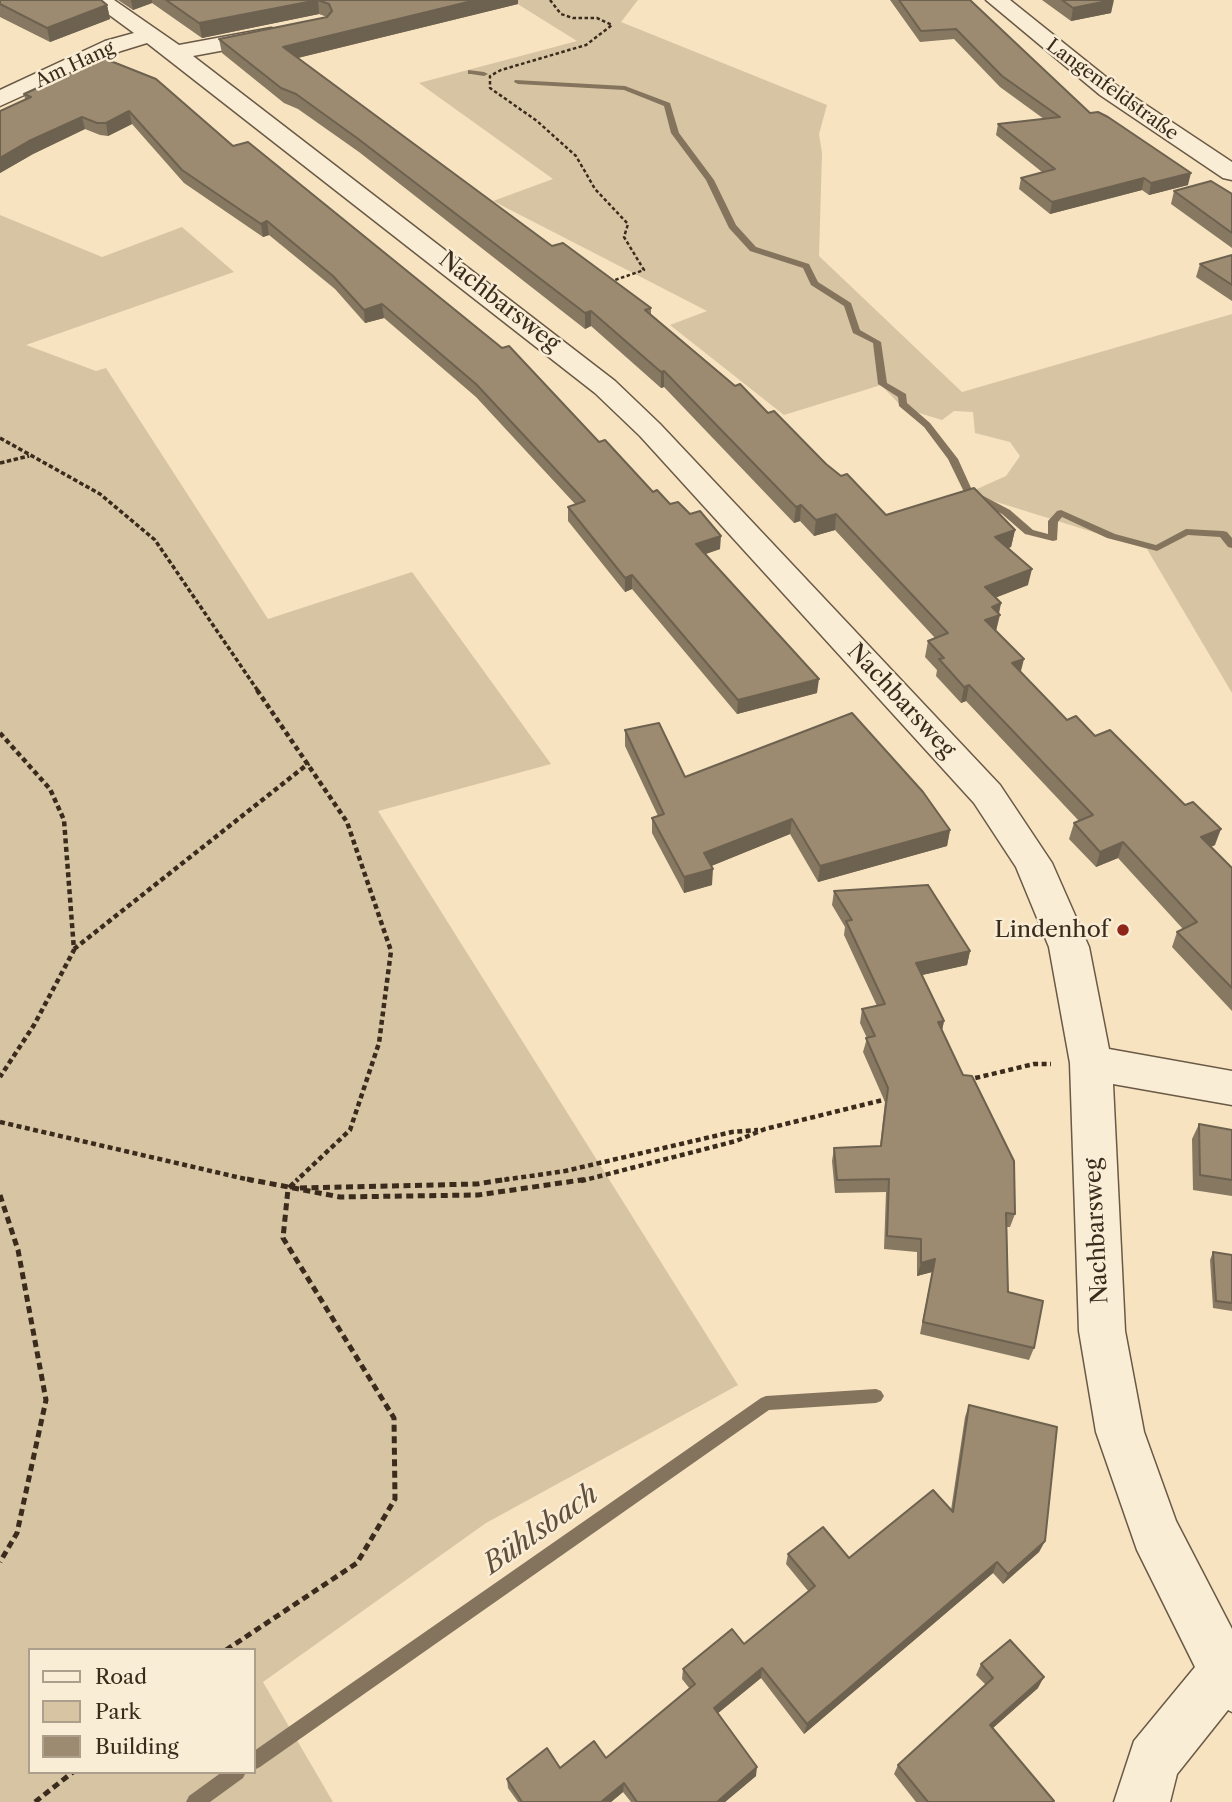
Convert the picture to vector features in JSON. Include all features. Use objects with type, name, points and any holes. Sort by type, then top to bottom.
[{"type":"street","name":"Nachbarsweg","points":[[100,0],[163,44],[606,387],[650,430],[987,794],[1033,863],[1065,934],[1091,1063],[1102,1331],[1120,1432],[1155,1532],[1228,1679]]},
{"type":"street","name":"Langenfeldstraße","points":[[997,0],[1108,90],[1232,173]]},
{"type":"street","name":"Am Hang","points":[[0,99],[113,46],[288,32]]},
{"type":"street","points":[[1091,1063],[1232,1088]]},
{"type":"street","points":[[1142,1802],[1153,1760],[1228,1679]]},
{"type":"path","points":[[550,0],[561,14],[573,18],[609,20],[612,25],[586,45],[501,70],[490,76],[489,88],[537,121],[576,156],[596,189],[628,224],[624,237],[644,270],[604,283]]},
{"type":"path","points":[[0,438],[100,494],[155,540],[347,822],[391,951],[379,1042],[350,1130],[288,1189],[283,1238],[394,1418],[396,1499],[357,1563],[229,1648]]},
{"type":"path","points":[[0,463],[29,456]]},
{"type":"path","points":[[0,733],[50,789],[64,820],[74,950]]},
{"type":"path","points":[[0,1077],[34,1024],[74,950],[309,763]]},
{"type":"path","points":[[954,1083],[1034,1064],[1091,1063]]},
{"type":"path","points":[[288,1189],[477,1184],[565,1171],[732,1132],[765,1129],[900,1096]]},
{"type":"path","points":[[0,1122],[288,1189],[340,1197],[464,1195],[570,1184],[736,1141],[765,1129]]},
{"type":"path","points":[[0,1195],[18,1250],[46,1400],[17,1533],[0,1562]]},
{"type":"path","points":[[35,1802],[70,1774]]},
{"type":"green space","points":[[516,0],[638,0],[621,22],[827,105],[819,134],[822,153],[819,256],[962,392],[1232,314],[1232,693],[1147,549],[968,493],[1006,476],[1020,456],[1010,442],[975,433],[973,412],[954,411],[942,420],[903,408],[881,385],[784,415],[670,325],[707,311],[493,201],[553,179],[419,83],[577,41],[516,3]]},
{"type":"green space","points":[[0,215],[102,257],[182,227],[234,272],[26,345],[96,371],[106,368],[268,619],[412,572],[551,764],[378,811],[738,1385],[486,1523],[263,1682],[333,1802],[0,1802]]},
{"type":"building","points":[[0,0],[101,0],[107,5],[47,28],[0,4]]},
{"type":"building","points":[[166,0],[318,0],[199,23]]},
{"type":"building","points":[[318,0],[476,0],[283,47],[552,246],[563,243],[651,308],[645,310],[735,386],[740,384],[768,413],[774,411],[826,464],[841,476],[847,474],[886,515],[974,488],[1015,530],[995,537],[1032,569],[985,587],[1001,603],[992,607],[1000,615],[985,620],[1024,659],[1012,663],[1067,720],[1076,716],[1095,736],[1110,730],[1185,805],[1193,802],[1221,829],[1201,837],[1232,868],[1232,988],[1177,932],[1197,922],[1123,842],[1100,852],[1074,823],[1093,815],[969,685],[964,687],[939,659],[944,658],[928,641],[948,633],[836,514],[816,520],[801,505],[796,507],[664,371],[661,372],[591,311],[585,313],[357,138],[296,94],[281,88],[219,39],[327,17],[332,11],[329,4]]},
{"type":"building","points":[[899,0],[970,0],[1090,113],[1098,112],[1108,117],[1191,173],[1151,183],[1144,178],[1052,202],[1021,178],[1055,169],[998,124],[1060,117],[1002,76],[956,29],[921,31]]},
{"type":"building","points":[[1062,0],[1112,0],[1073,8]]},
{"type":"building","points":[[103,58],[156,79],[233,146],[248,142],[502,348],[509,346],[599,442],[605,440],[653,492],[657,490],[670,504],[678,502],[690,514],[700,511],[721,536],[696,544],[819,679],[738,700],[632,575],[625,578],[568,507],[585,501],[476,384],[382,304],[364,310],[333,276],[267,221],[261,224],[182,170],[129,111],[106,123],[97,123],[82,117],[29,141],[0,158],[0,111],[31,97],[24,94]]},
{"type":"building","points":[[1211,181],[1232,194],[1232,233],[1174,191]]},
{"type":"building","points":[[1232,255],[1232,285],[1200,264]]},
{"type":"building","points":[[852,713],[923,792],[950,830],[820,866],[792,819],[704,853],[713,869],[684,877],[652,818],[664,814],[625,730],[659,723],[685,777]]},
{"type":"building","points":[[928,885],[970,951],[916,963],[944,1021],[938,1022],[963,1075],[972,1076],[1014,1161],[1015,1214],[1006,1213],[1008,1292],[1043,1301],[1034,1348],[923,1322],[935,1259],[921,1263],[921,1239],[887,1236],[889,1179],[837,1180],[834,1148],[881,1146],[888,1088],[866,1038],[875,1036],[862,1009],[885,1004],[846,921],[852,920],[834,891]]},
{"type":"building","points":[[1199,1124],[1232,1130],[1232,1180],[1200,1175]]},
{"type":"building","points":[[1213,1252],[1232,1255],[1232,1303],[1216,1301]]},
{"type":"building","points":[[969,1405],[1057,1427],[1045,1541],[1008,1574],[997,1562],[807,1724],[762,1668],[714,1708],[757,1767],[717,1802],[637,1802],[624,1783],[601,1802],[522,1802],[507,1779],[547,1748],[560,1768],[594,1741],[606,1758],[695,1684],[683,1669],[732,1629],[744,1644],[815,1586],[788,1554],[823,1527],[849,1558],[933,1490],[953,1512]]},
{"type":"building","points":[[1010,1640],[1044,1677],[990,1725],[1054,1801],[928,1802],[898,1765],[993,1678],[981,1664]]},
{"type":"waterway","name":"Bühlsbach","points":[[471,72],[484,74]]},
{"type":"waterway","name":"Bühlsbach","points":[[518,82],[625,88],[667,105],[675,133],[710,180],[732,226],[753,249],[806,266],[814,283],[848,305],[856,331],[877,342],[883,384],[903,396],[902,404],[927,425],[953,459],[968,492],[1006,512],[1029,532],[1053,538],[1053,521],[1061,513],[1111,536],[1157,548],[1186,532],[1223,534],[1232,545]]},
{"type":"waterway","name":"Bühlsbach","points":[[256,1760],[766,1403],[876,1396]]},
{"type":"waterway","name":"Bühlsbach","points":[[195,1802],[234,1774]]},
{"type":"place","name":"Lindenhof","points":[[1123,930]]}]
